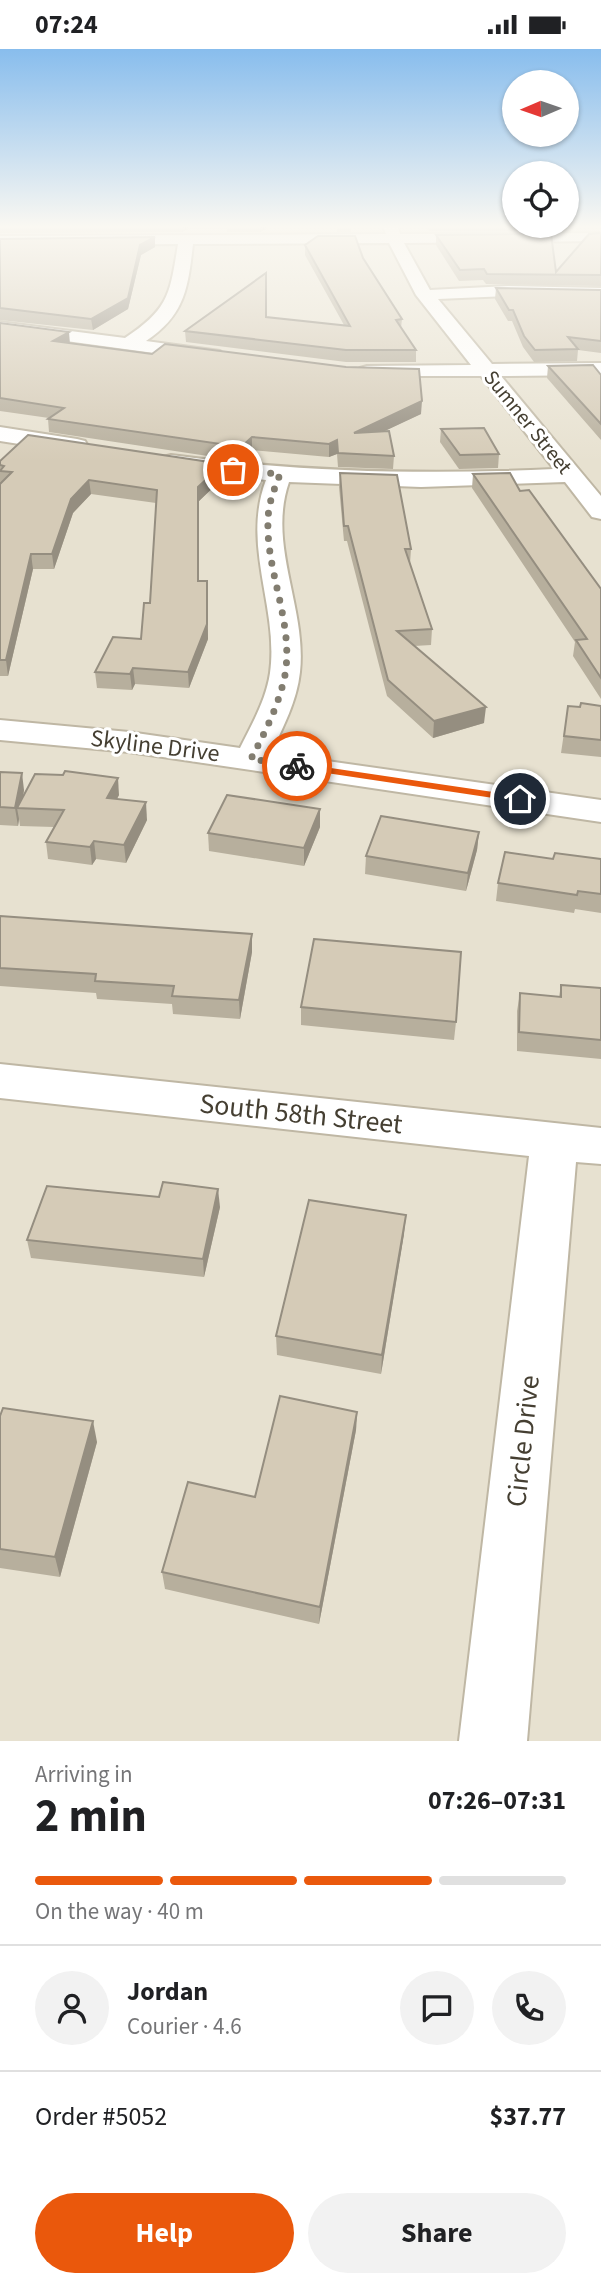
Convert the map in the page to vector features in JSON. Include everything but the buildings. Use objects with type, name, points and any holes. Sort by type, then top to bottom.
[{"type":"street","points":[[128,344],[149,331],[174,304]]},
{"type":"street","name":"Sumner Street","points":[[432,304],[601,512]]},
{"type":"street","points":[[0,327],[231,358]]},
{"type":"street","points":[[345,371],[422,373],[601,369]]},
{"type":"street","points":[[0,434],[96,449]]},
{"type":"street","points":[[150,458],[280,474],[418,481],[571,475]]},
{"type":"street","points":[[251,759],[274,713],[285,673],[285,640],[268,523],[270,502],[280,474]]},
{"type":"street","name":"Skyline Drive","points":[[0,730],[129,742],[601,811]]},
{"type":"street","name":"South 58th Street","points":[[0,1081],[577,1144]]},
{"type":"street","name":"Circle Drive","points":[[493,1741],[577,1144]]},
{"type":"shaded area","points":[[0,304],[601,304],[601,1741],[0,1741]]},
{"type":"way so far","points":[[233,470],[280,474],[270,502],[268,523],[285,640],[285,673],[274,713],[251,759],[297,766]]},
{"type":"route","points":[[297,766],[520,799]]}]
